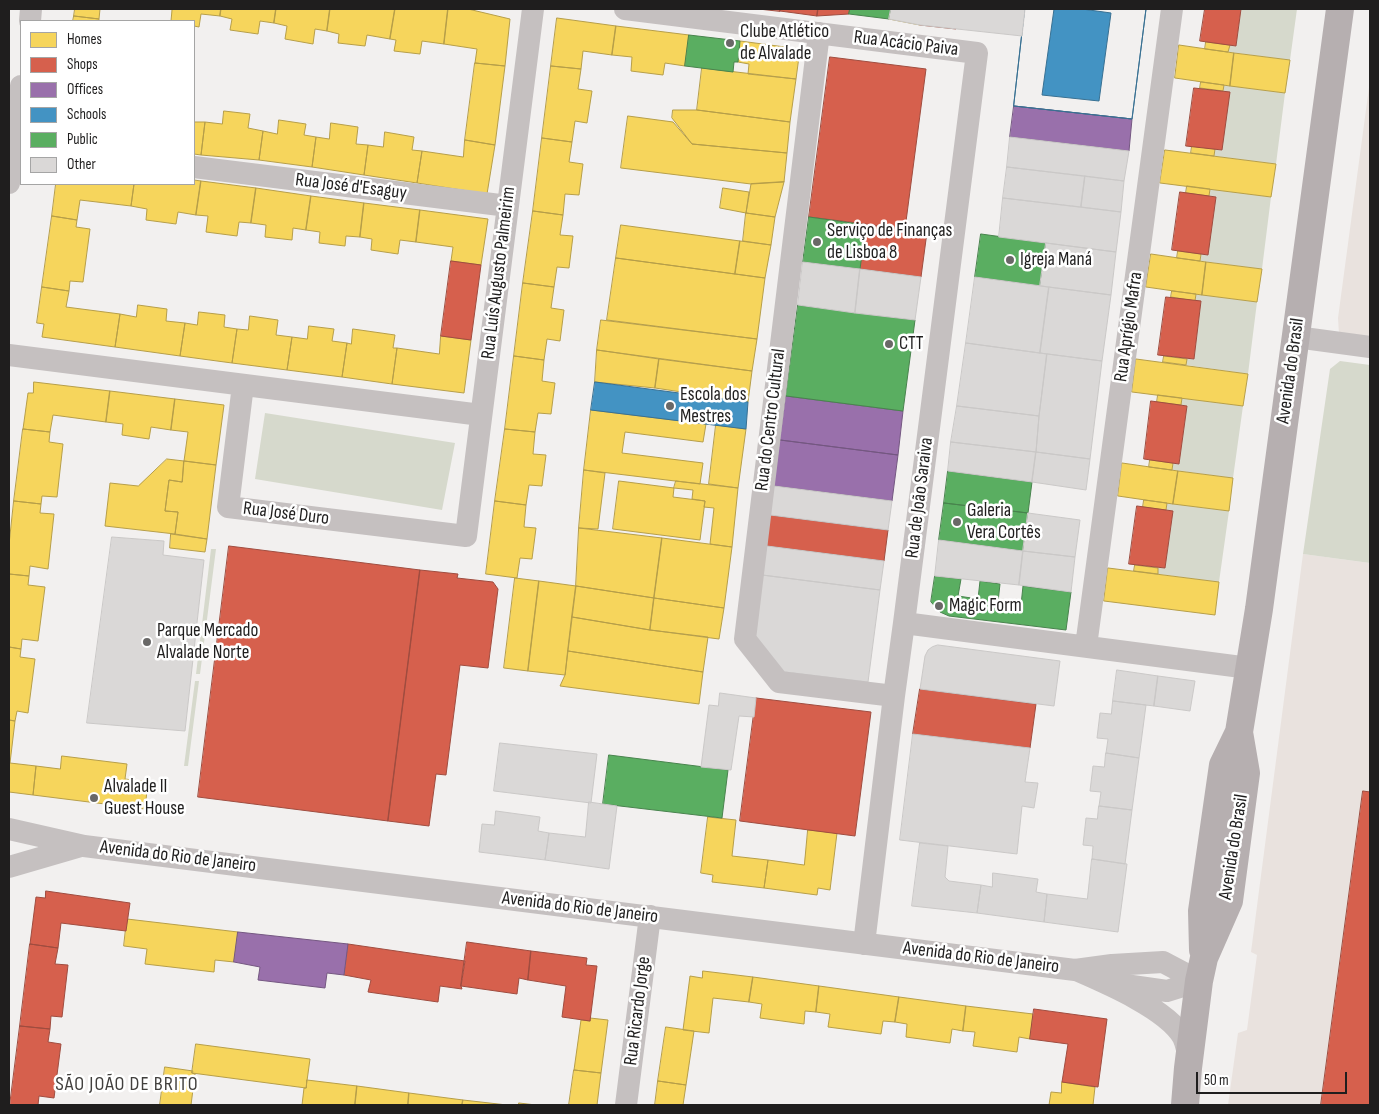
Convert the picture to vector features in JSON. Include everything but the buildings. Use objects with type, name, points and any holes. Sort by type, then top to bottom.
[{"type":"main road","name":"Avenida do Brasil","points":[[1185,1105],[1188,1068],[1202,969],[1228,901],[1246,773],[1239,732],[1259,609],[1340,9]]},
{"type":"street","name":"Rua Luís Augusto Palmeirim","points":[[466,536],[533,9]]},
{"type":"street","name":"Rua Acácio Paiva","points":[[625,9],[977,52]]},
{"type":"street","name":"Rua Aprígio Mafra","points":[[1086,646],[1172,9]]},
{"type":"street","name":"Rua do Centro Cultural","points":[[820,33],[745,639],[779,682],[894,696]]},
{"type":"street","name":"Rua de João Saraiva","points":[[864,944],[977,52]]},
{"type":"street","points":[[9,184],[18,145],[20,106]]},
{"type":"street","name":"Rua José d'Esaguy","points":[[195,167],[508,206]]},
{"type":"street","points":[[1296,337],[1370,347]]},
{"type":"street","points":[[9,355],[481,415]]},
{"type":"street","name":"Rua José Duro","points":[[243,385],[228,506],[466,536]]},
{"type":"street","points":[[904,623],[1249,668]]},
{"type":"street","name":"Avenida do Rio de Janeiro","points":[[9,829],[84,846],[1075,970],[1112,965],[1163,962],[1202,969]]},
{"type":"street","name":"Avenida do Rio de Janeiro","points":[[9,867],[84,846]]},
{"type":"street","name":"Rua Ricardo Jorge","points":[[626,1105],[650,916]]},
{"type":"street","name":"Avenida do Rio de Janeiro","points":[[1104,982],[1167,991],[1202,969]]},
{"type":"street","name":"Avenida do Rio de Janeiro","points":[[1075,970],[1104,982],[1156,1011],[1174,1026],[1183,1037],[1188,1057],[1188,1068]]},
{"type":"shaded area","points":[[1241,9],[1297,9],[1290,60],[1228,52],[1230,45],[1236,46]]},
{"type":"shaded area","points":[[1370,80],[1370,338],[1339,334],[1338,318]]},
{"type":"shaded area","points":[[1224,85],[1285,93],[1276,164],[1214,156],[1215,149],[1222,150]]},
{"type":"shaded area","points":[[1210,189],[1271,197],[1262,269],[1200,261],[1201,254],[1207,255],[1216,197],[1209,196]]},
{"type":"shaded area","points":[[1196,294],[1257,302],[1248,374],[1186,365],[1187,359],[1194,359],[1201,302],[1195,301]]},
{"type":"shaded area","points":[[1340,361],[1370,365],[1370,563],[1303,554],[1330,369]]},
{"type":"shaded area","points":[[1182,398],[1243,406],[1233,478],[1172,470],[1173,463],[1179,464],[1187,406],[1181,405]]},
{"type":"shaded area","points":[[265,413],[455,443],[442,510],[255,479]]},
{"type":"shaded area","points":[[1167,503],[1229,511],[1219,582],[1158,574],[1158,568],[1165,568],[1173,511],[1166,510]]},
{"type":"shaded area","points":[[211,549],[216,549],[200,674],[196,674]]},
{"type":"shaded area","points":[[1303,554],[1370,563],[1370,1105],[1228,1105],[1238,1033],[1247,1030],[1257,955],[1251,952]]},
{"type":"shaded area","points":[[195,681],[199,681],[188,766],[184,766]]},
{"type":"place","name":"Clube Atlético de Alvalade","points":[[730,43]]},
{"type":"place","name":"Serviço de Finanças de Lisboa 8","points":[[817,242]]},
{"type":"place","name":"Igreja Maná","points":[[1010,260]]},
{"type":"place","name":"CTT","points":[[889,344]]},
{"type":"place","name":"Escola dos Mestres","points":[[670,406]]},
{"type":"place","name":"Galeria Vera Cortês","points":[[957,522]]},
{"type":"place","name":"Magic Form","points":[[939,606]]},
{"type":"place","name":"Parque Mercado Alvalade Norte","points":[[147,642]]},
{"type":"place","name":"Alvalade II Guest House","points":[[94,798]]},
{"type":"district","name":"SÃO JOÃO DE BRITO","points":[[127,1085]]}]
